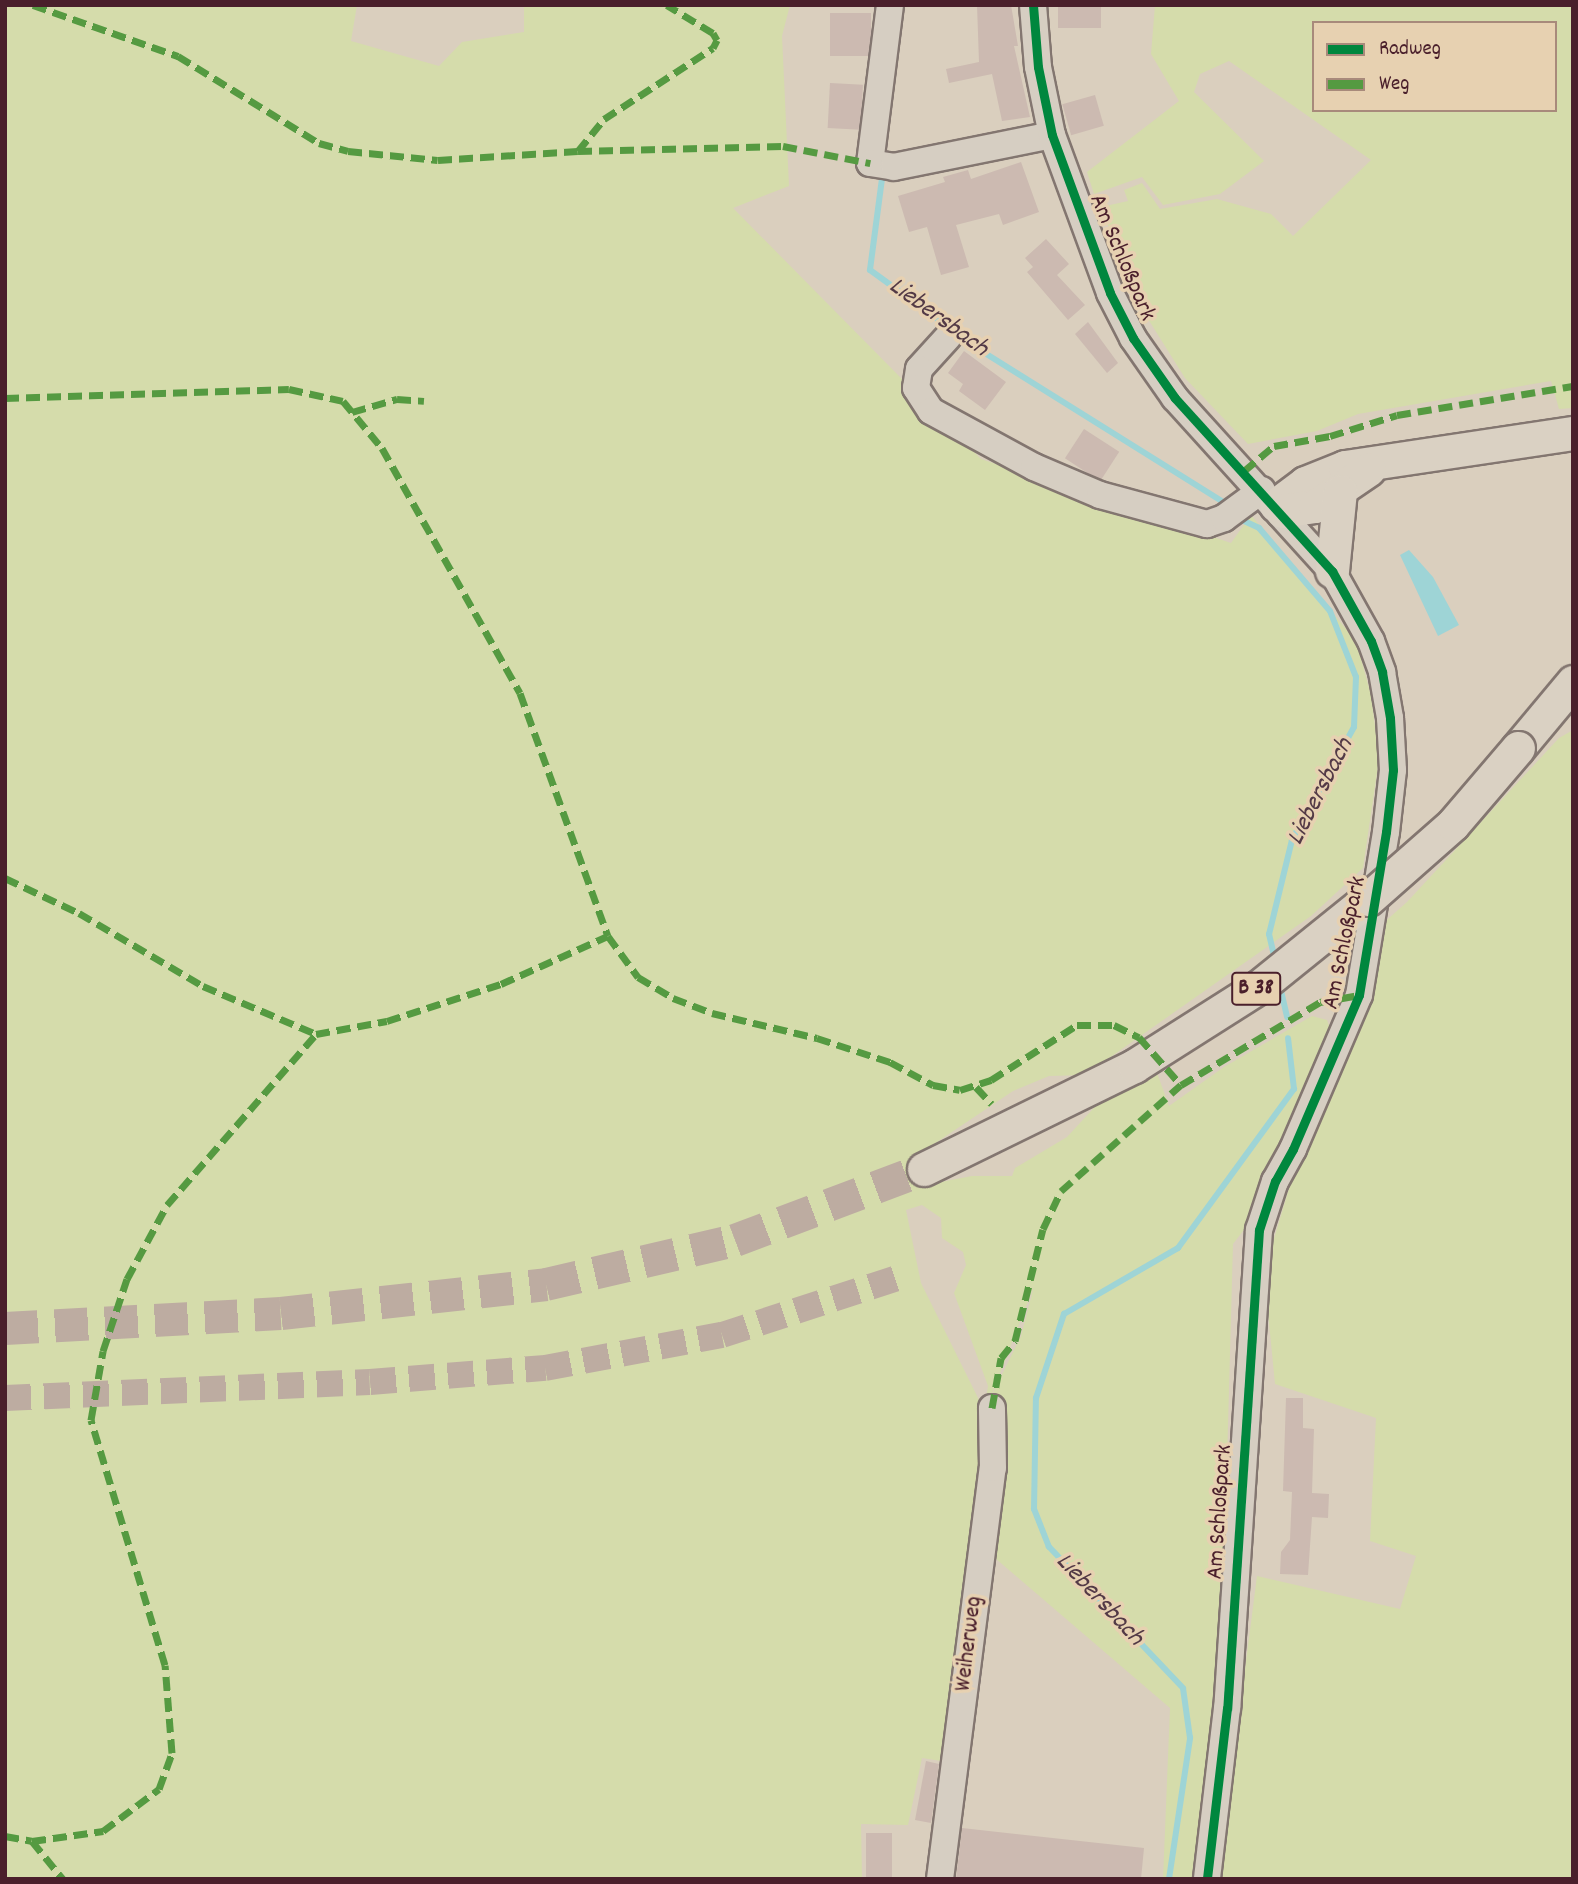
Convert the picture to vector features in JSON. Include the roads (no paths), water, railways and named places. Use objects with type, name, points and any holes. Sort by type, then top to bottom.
[{"type":"main road","points":[[1273,502],[1322,474],[1389,459],[1573,433]]},
{"type":"main road","points":[[1273,502],[1315,506],[1389,459]]},
{"type":"main road","points":[[1332,571],[1340,491]]},
{"type":"main road","name":"B 38","points":[[924,1169],[1135,1066],[1260,986],[1315,944],[1452,824],[1573,682]]},
{"type":"main road","points":[[1518,748],[1573,720]]},
{"type":"street","points":[[890,5],[882,165],[1052,135]]},
{"type":"street","name":"Am Schloßpark","points":[[1033,5],[1038,67],[1052,135],[1110,293],[1133,338],[1175,398],[1273,502],[1332,571],[1352,601],[1382,672],[1393,770],[1359,995],[1293,1149],[1275,1181],[1259,1230],[1227,1708],[1207,1879]]},
{"type":"street","points":[[948,337],[919,369],[916,388],[931,411],[1034,467],[1100,495],[1207,524],[1273,502]]},
{"type":"street","name":"Weiherweg","points":[[940,1879],[993,1468],[992,1408]]},
{"type":"water","points":[[1409,550],[1433,577],[1459,625],[1438,636],[1400,555]]},
{"type":"waterway","name":"Liebersbach","points":[[883,171],[870,270],[980,350],[1228,505]]},
{"type":"waterway","name":"Liebersbach","points":[[1242,520],[1259,528],[1330,611],[1356,677],[1354,727],[1292,840],[1269,934],[1275,961]]},
{"type":"waterway","name":"Liebersbach","points":[[1279,982],[1287,1017]]},
{"type":"waterway","name":"Liebersbach","points":[[1169,1879],[1190,1738],[1183,1688],[1049,1547],[1034,1509],[1036,1398],[1064,1314],[1178,1248],[1294,1089],[1288,1038]]},
{"type":"tunnel","points":[[5,1328],[281,1313],[546,1284],[735,1240],[924,1169]]},
{"type":"tunnel","points":[[5,1398],[370,1382],[545,1368],[722,1335],[897,1278]]}]
